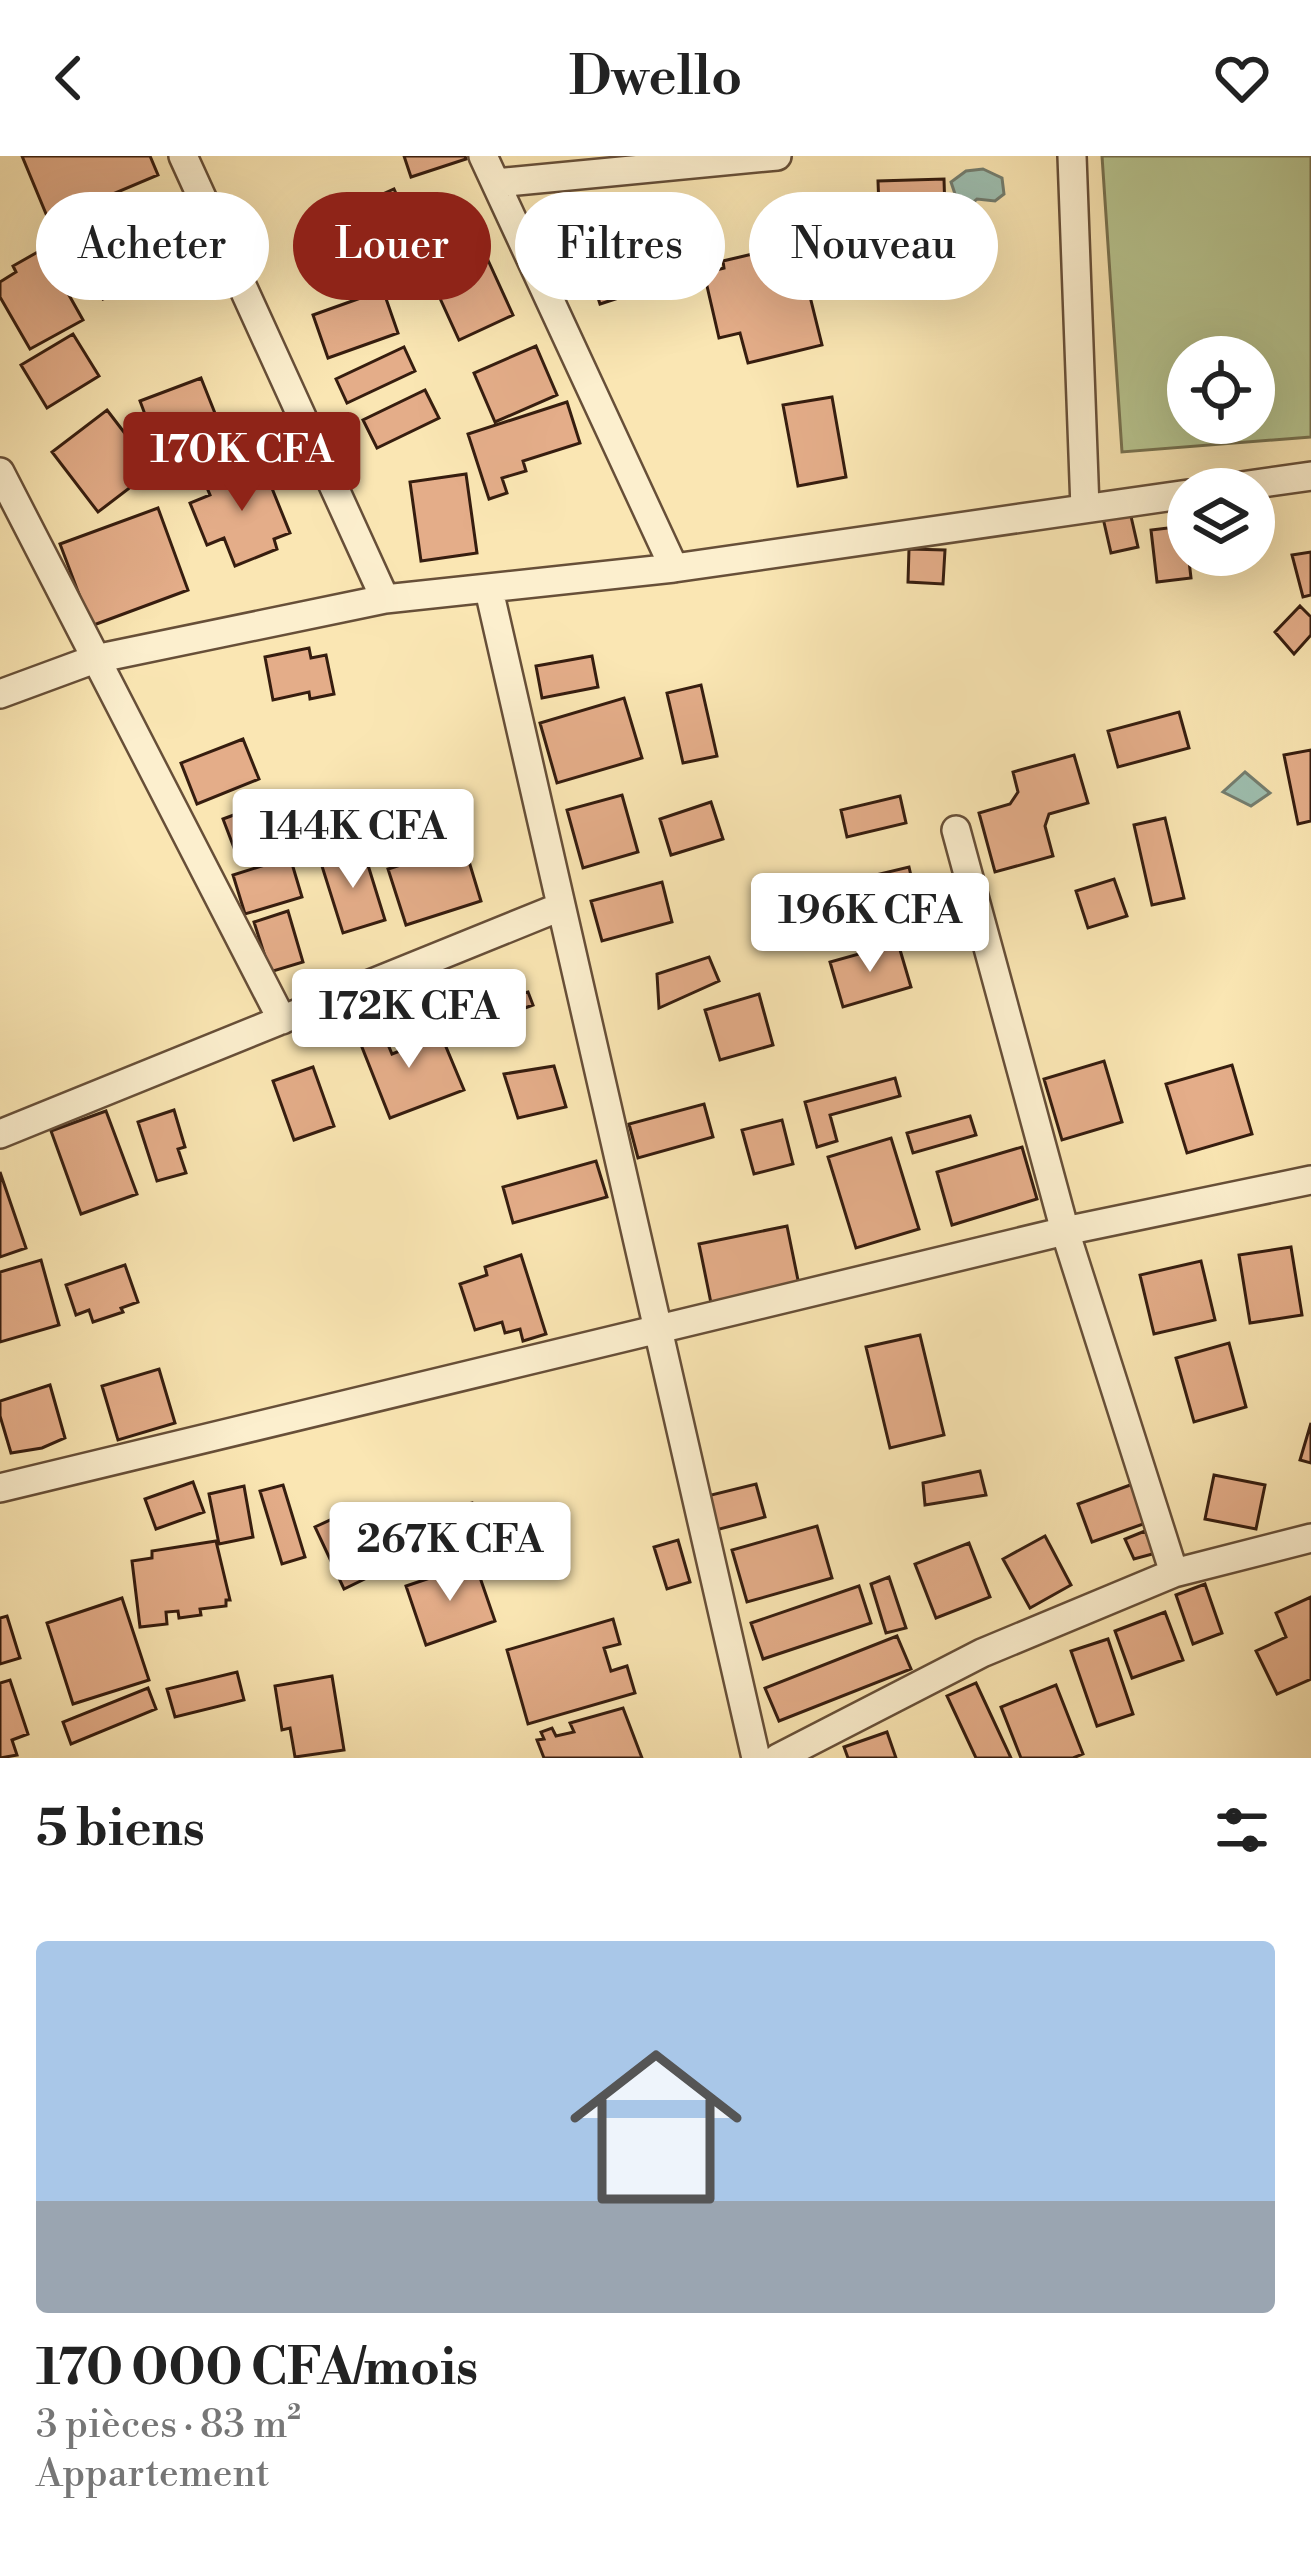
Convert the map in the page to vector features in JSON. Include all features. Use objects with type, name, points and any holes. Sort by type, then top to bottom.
[{"type":"street","points":[[183,156],[385,599]]},
{"type":"street","points":[[483,156],[674,568]]},
{"type":"street","points":[[496,183],[777,156]]},
{"type":"street","points":[[1072,156],[1085,508]]},
{"type":"street","points":[[0,472],[282,1020]]},
{"type":"street","points":[[1275,481],[1311,476]]},
{"type":"street","points":[[0,694],[95,659],[385,599],[674,568],[1167,497]]},
{"type":"street","points":[[489,590],[756,1758]]},
{"type":"street","points":[[956,830],[1065,1231],[1174,1573]]},
{"type":"street","points":[[0,1133],[560,907]]},
{"type":"street","points":[[0,1488],[1065,1231],[1311,1180]]},
{"type":"street","points":[[778,1758],[982,1653],[1174,1573],[1311,1538]]},
{"type":"green space","points":[[1102,156],[1311,156],[1311,437],[1275,440],[1275,336],[1167,336],[1167,444],[1223,444],[1122,452]]},
{"type":"shaded area","points":[[983,169],[1002,178],[1004,194],[998,199],[998,192],[954,192],[951,182],[966,171]]},
{"type":"shaded area","points":[[1245,772],[1270,793],[1251,806],[1223,792]]},
{"type":"building","points":[[22,156],[150,156],[158,175],[118,192],[37,192]]},
{"type":"building","points":[[404,156],[465,156],[466,159],[411,177]]},
{"type":"building","points":[[944,179],[944,192],[878,192],[878,181]]},
{"type":"building","points":[[36,253],[36,300],[72,300],[83,320],[30,349],[0,297],[0,282],[16,272],[13,266]]},
{"type":"building","points":[[749,255],[749,300],[811,300],[822,345],[748,363],[740,333],[719,338],[710,300],[725,300],[725,261]]},
{"type":"building","points":[[491,267],[513,315],[459,340],[441,300],[491,300]]},
{"type":"building","points":[[355,300],[386,300],[398,333],[328,358],[313,315]]},
{"type":"building","points":[[73,334],[99,376],[47,408],[21,365]]},
{"type":"building","points":[[536,346],[557,395],[495,422],[474,373]]},
{"type":"building","points":[[404,347],[415,371],[347,403],[336,379]]},
{"type":"building","points":[[201,378],[224,436],[162,460],[140,401]]},
{"type":"building","points":[[425,390],[439,418],[377,448],[363,420]]},
{"type":"building","points":[[832,397],[846,477],[798,486],[783,405]]},
{"type":"building","points":[[567,402],[580,443],[523,461],[526,471],[502,478],[507,493],[489,499],[468,434]]},
{"type":"building","points":[[107,410],[153,470],[98,512],[52,452]]},
{"type":"building","points":[[261,461],[290,533],[274,539],[277,549],[235,566],[224,538],[207,545],[190,503],[210,495],[205,483]]},
{"type":"building","points":[[466,474],[477,553],[421,561],[410,482]]},
{"type":"building","points":[[158,508],[188,590],[91,626],[60,544]]},
{"type":"building","points":[[1130,512],[1138,547],[1111,553],[1103,518]]},
{"type":"building","points":[[1167,528],[1167,576],[1191,578],[1157,582],[1151,530]]},
{"type":"building","points":[[909,549],[945,550],[943,584],[908,582]]},
{"type":"building","points":[[1311,552],[1311,595],[1303,597],[1292,555]]},
{"type":"building","points":[[1300,606],[1311,617],[1311,635],[1294,654],[1275,632]]},
{"type":"building","points":[[309,648],[311,658],[326,655],[334,694],[310,699],[309,692],[273,700],[265,657]]},
{"type":"building","points":[[592,656],[598,687],[542,698],[536,666]]},
{"type":"building","points":[[701,685],[717,756],[683,763],[667,693]]},
{"type":"building","points":[[624,698],[642,758],[557,783],[540,723]]},
{"type":"building","points":[[1179,712],[1189,748],[1118,767],[1108,731]]},
{"type":"building","points":[[243,739],[259,779],[197,804],[181,763]]},
{"type":"building","points":[[1311,750],[1311,821],[1298,824],[1284,755]]},
{"type":"building","points":[[1074,755],[1088,803],[1049,814],[1045,826],[1053,856],[995,872],[979,813],[1010,804],[1018,792],[1013,772]]},
{"type":"building","points":[[622,795],[638,852],[583,868],[567,810]]},
{"type":"building","points":[[900,796],[906,823],[847,837],[841,810]]},
{"type":"building","points":[[711,802],[723,839],[671,855],[660,819]]},
{"type":"building","points":[[250,809],[263,843],[236,853],[223,819]]},
{"type":"building","points":[[1165,818],[1184,898],[1152,905],[1134,825]]},
{"type":"building","points":[[464,845],[481,901],[406,925],[388,869]]},
{"type":"building","points":[[363,849],[385,920],[343,933],[321,863]]},
{"type":"building","points":[[290,857],[302,897],[245,914],[233,875]]},
{"type":"building","points":[[909,867],[920,915],[857,930],[846,882]]},
{"type":"building","points":[[1114,879],[1127,916],[1088,928],[1076,891]]},
{"type":"building","points":[[662,882],[672,922],[602,941],[591,901]]},
{"type":"building","points":[[288,911],[303,962],[270,972],[254,922]]},
{"type":"building","points":[[898,943],[911,987],[843,1007],[830,962]]},
{"type":"building","points":[[709,957],[719,981],[659,1008],[657,974]]},
{"type":"building","points":[[528,992],[533,1005],[503,1016],[497,1000]]},
{"type":"building","points":[[759,994],[773,1045],[720,1060],[705,1010]]},
{"type":"building","points":[[379,1023],[392,1054],[441,1035],[464,1090],[390,1118],[356,1032]]},
{"type":"building","points":[[1104,1061],[1122,1122],[1062,1140],[1044,1079]]},
{"type":"building","points":[[1232,1065],[1252,1134],[1187,1153],[1166,1084]]},
{"type":"building","points":[[554,1066],[566,1107],[518,1118],[504,1074]]},
{"type":"building","points":[[313,1067],[334,1126],[294,1140],[273,1081]]},
{"type":"building","points":[[895,1078],[900,1096],[830,1115],[837,1141],[817,1147],[805,1102]]},
{"type":"building","points":[[704,1104],[713,1137],[638,1158],[629,1124]]},
{"type":"building","points":[[174,1110],[185,1147],[178,1149],[186,1173],[157,1181],[138,1122]]},
{"type":"building","points":[[106,1111],[137,1194],[81,1214],[51,1131]]},
{"type":"building","points":[[970,1116],[976,1135],[913,1153],[907,1133]]},
{"type":"building","points":[[782,1120],[793,1164],[754,1174],[742,1130]]},
{"type":"building","points":[[891,1138],[919,1229],[856,1248],[828,1157]]},
{"type":"building","points":[[1022,1147],[1037,1199],[952,1225],[937,1172]]},
{"type":"building","points":[[596,1161],[607,1197],[513,1223],[503,1187]]},
{"type":"building","points":[[0,1172],[26,1248],[0,1257]]},
{"type":"building","points":[[787,1226],[799,1285],[711,1303],[699,1244]]},
{"type":"building","points":[[1291,1247],[1302,1315],[1250,1323],[1239,1255]]},
{"type":"building","points":[[521,1255],[546,1334],[523,1341],[520,1329],[505,1333],[502,1322],[475,1330],[460,1284],[487,1275],[485,1267]]},
{"type":"building","points":[[41,1260],[59,1325],[0,1342],[0,1272]]},
{"type":"building","points":[[1201,1261],[1215,1320],[1154,1334],[1140,1275]]},
{"type":"building","points":[[125,1265],[138,1302],[93,1322],[89,1310],[76,1315],[66,1285]]},
{"type":"building","points":[[920,1335],[944,1435],[890,1448],[866,1347]]},
{"type":"building","points":[[1229,1343],[1246,1407],[1194,1422],[1176,1358]]},
{"type":"building","points":[[159,1369],[175,1423],[118,1440],[102,1386]]},
{"type":"building","points":[[50,1385],[65,1438],[11,1453],[0,1401]]},
{"type":"building","points":[[1311,1423],[1311,1463],[1300,1460]]},
{"type":"building","points":[[980,1471],[986,1495],[925,1505],[923,1483]]},
{"type":"building","points":[[1214,1475],[1265,1485],[1256,1529],[1205,1519]]},
{"type":"building","points":[[193,1482],[204,1512],[156,1529],[145,1499]]},
{"type":"building","points":[[756,1484],[765,1517],[716,1530],[707,1496]]},
{"type":"building","points":[[1133,1484],[1146,1523],[1092,1542],[1078,1504]]},
{"type":"building","points":[[283,1485],[305,1557],[282,1564],[260,1491]]},
{"type":"building","points":[[244,1486],[253,1537],[219,1544],[209,1494]]},
{"type":"building","points":[[472,1503],[480,1538],[416,1553],[408,1518]]},
{"type":"building","points":[[356,1508],[385,1569],[344,1589],[315,1527]]},
{"type":"building","points":[[817,1526],[832,1578],[747,1602],[732,1550]]},
{"type":"building","points":[[1145,1531],[1156,1553],[1134,1559],[1125,1539]]},
{"type":"building","points":[[1045,1536],[1071,1585],[1030,1608],[1003,1559]]},
{"type":"building","points":[[678,1540],[690,1582],[667,1589],[654,1547]]},
{"type":"building","points":[[216,1541],[230,1600],[226,1606],[179,1618],[178,1611],[166,1612],[167,1624],[140,1627],[132,1561],[152,1558],[152,1551]]},
{"type":"building","points":[[969,1543],[990,1597],[936,1618],[915,1564]]},
{"type":"building","points":[[475,1563],[495,1621],[426,1645],[406,1586]]},
{"type":"building","points":[[889,1577],[906,1628],[886,1633],[871,1584]]},
{"type":"building","points":[[1205,1584],[1222,1633],[1193,1644],[1176,1595]]},
{"type":"building","points":[[859,1586],[871,1623],[763,1659],[751,1623]]},
{"type":"building","points":[[1311,1597],[1311,1679],[1277,1694],[1256,1651],[1286,1637],[1276,1613]]},
{"type":"building","points":[[122,1598],[149,1680],[73,1704],[47,1623]]},
{"type":"building","points":[[1165,1612],[1183,1660],[1132,1678],[1115,1631]]},
{"type":"building","points":[[7,1616],[20,1658],[0,1664],[0,1618]]},
{"type":"building","points":[[613,1619],[620,1644],[604,1648],[611,1671],[627,1666],[635,1693],[528,1724],[507,1650]]},
{"type":"building","points":[[897,1636],[911,1669],[779,1721],[765,1688]]},
{"type":"building","points":[[1108,1639],[1133,1714],[1097,1726],[1071,1651]]},
{"type":"building","points":[[237,1672],[244,1700],[175,1717],[167,1689]]},
{"type":"building","points":[[332,1676],[344,1750],[295,1757],[290,1728],[282,1730],[275,1686]]},
{"type":"building","points":[[10,1680],[28,1734],[12,1740],[17,1755],[0,1758],[0,1683]]},
{"type":"building","points":[[976,1683],[1011,1758],[976,1758],[947,1696]]},
{"type":"building","points":[[1056,1685],[1083,1754],[1021,1758],[1001,1707]]},
{"type":"building","points":[[148,1688],[156,1709],[71,1744],[63,1722]]},
{"type":"building","points":[[623,1708],[642,1758],[544,1758],[537,1740],[544,1739],[541,1732],[552,1728],[556,1736],[574,1732],[570,1723]]},
{"type":"building","points":[[887,1732],[896,1758],[848,1758],[844,1747]]}]
